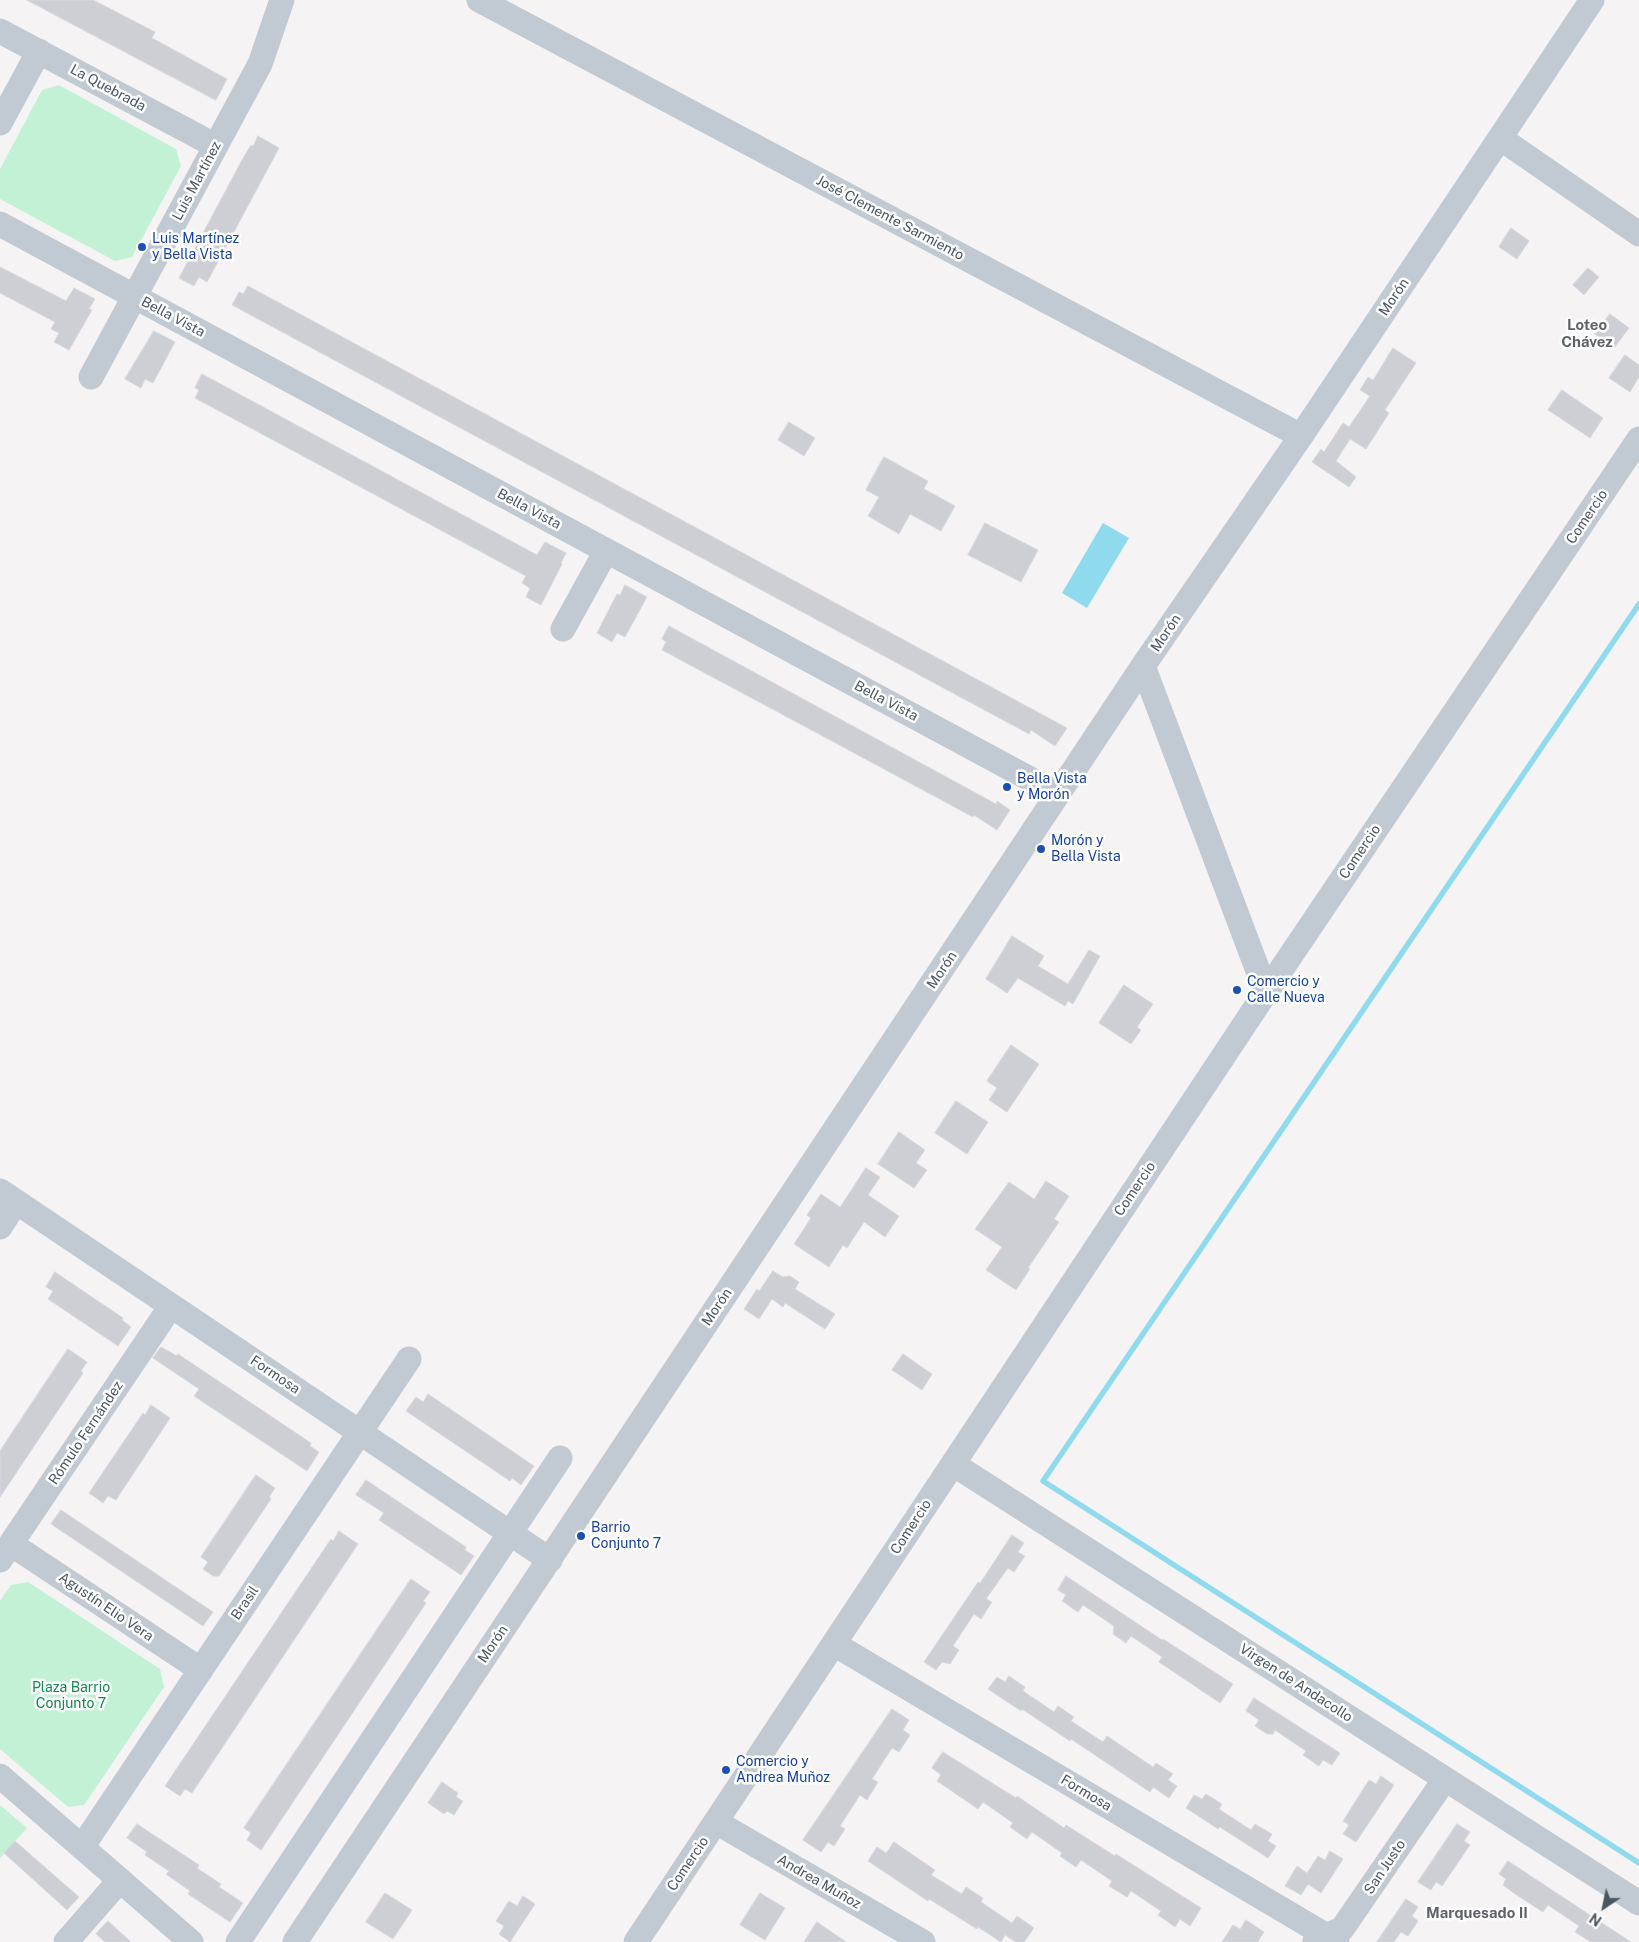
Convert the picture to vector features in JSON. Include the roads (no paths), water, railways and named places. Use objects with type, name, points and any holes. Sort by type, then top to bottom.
[{"type":"street","name":"Luis Martínez","points":[[91,377],[260,64],[282,0]]},
{"type":"street","name":"José Clemente Sarmiento","points":[[479,0],[1301,436]]},
{"type":"street","name":"Morón","points":[[295,1942],[1143,666],[1301,436],[1592,0]]},
{"type":"street","name":"La Quebrada","points":[[0,30],[216,146]]},
{"type":"street","points":[[0,123],[39,51]]},
{"type":"street","points":[[1500,138],[1639,234]]},
{"type":"street","name":"Bella Vista","points":[[0,224],[1058,794]]},
{"type":"street","name":"Comercio","points":[[636,1942],[1266,992],[1639,440]]},
{"type":"street","points":[[563,629],[606,551]]},
{"type":"street","points":[[1143,666],[1266,992]]},
{"type":"street","points":[[0,1226],[8,1197]]},
{"type":"street","name":"Formosa","points":[[8,1197],[550,1560]]},
{"type":"street","name":"Rómulo Fernández","points":[[5,1552],[172,1306]]},
{"type":"street","name":"Brasil","points":[[82,1847],[409,1359]]},
{"type":"street","points":[[238,1942],[560,1458]]},
{"type":"street","name":"Virgen de Andacollo","points":[[953,1464],[1639,1903]]},
{"type":"street","name":"Agustín Elio Vera","points":[[5,1552],[200,1670]]},
{"type":"street","name":"Formosa","points":[[834,1644],[1326,1940]]},
{"type":"street","points":[[0,1776],[191,1942]]},
{"type":"street","name":"San Justo","points":[[1326,1940],[1342,1930],[1445,1779]]},
{"type":"street","name":"Andrea Muñoz","points":[[716,1822],[923,1942]]},
{"type":"street","points":[[66,1942],[120,1880]]},
{"type":"water","points":[[1103,523],[1129,538],[1087,608],[1062,593]]},
{"type":"waterway","points":[[1639,604],[1043,1481],[1639,1863]]},
{"type":"place","name":"Luis Martínez y Bella Vista","points":[[142,247]]},
{"type":"place","name":"Bella Vista y Morón","points":[[1007,787]]},
{"type":"place","name":"Morón y Bella Vista","points":[[1041,849]]},
{"type":"place","name":"Comercio y Calle Nueva","points":[[1237,990]]},
{"type":"place","name":"Barrio Conjunto 7","points":[[581,1536]]},
{"type":"place","name":"Comercio y Andrea Muñoz","points":[[726,1770]]},
{"type":"district","name":"Loteo Chávez","points":[[1587,334]]},
{"type":"district","name":"Marquesado II","points":[[1477,1913]]},
{"type":"park label","name":"Plaza Barrio Conjunto 7","points":[[71,1696]]}]
